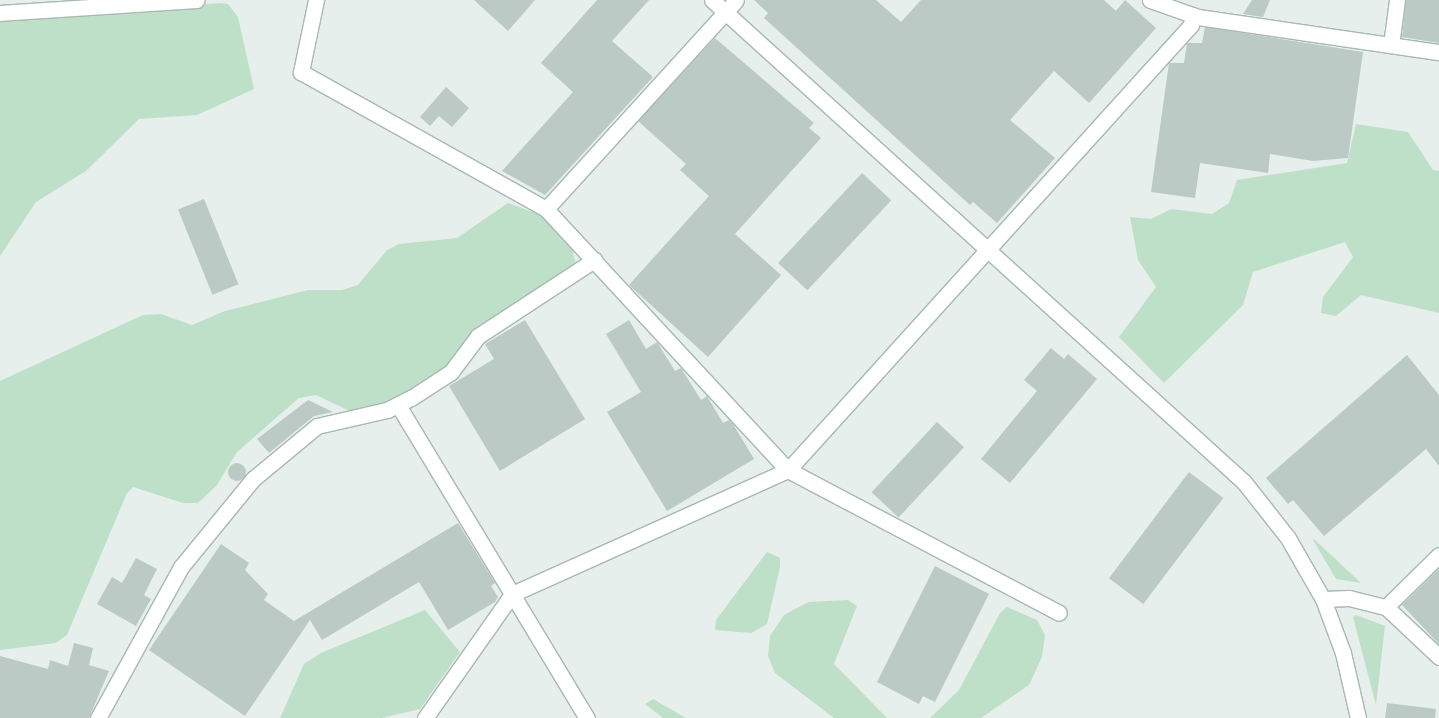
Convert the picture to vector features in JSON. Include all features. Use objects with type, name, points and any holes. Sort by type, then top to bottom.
[{"type":"street","points":[[0,13],[197,0]]},
{"type":"street","points":[[316,0],[301,72],[546,209],[788,470],[1059,613]]},
{"type":"street","points":[[712,0],[1244,482],[1288,538],[1323,599],[1343,653],[1358,718]]},
{"type":"street","points":[[546,209],[736,0]]},
{"type":"street","points":[[1150,0],[1193,15],[1439,52]]},
{"type":"street","points":[[1391,45],[1397,0]]},
{"type":"street","points":[[425,718],[512,594],[788,470],[1191,25],[1193,15]]},
{"type":"street","points":[[98,718],[181,567],[240,491],[317,426],[398,405],[451,372],[478,336],[594,260]]},
{"type":"street","points":[[398,405],[587,718]]},
{"type":"street","points":[[1386,607],[1439,556]]},
{"type":"street","points":[[1323,599],[1349,598],[1386,607],[1439,656]]},
{"type":"green space","points":[[220,3],[228,4],[238,17],[254,89],[197,115],[139,119],[86,171],[36,202],[0,256],[0,19]]},
{"type":"green space","points":[[1356,124],[1408,132],[1433,170],[1439,171],[1439,313],[1361,295],[1336,316],[1321,313],[1323,297],[1353,257],[1345,242],[1253,272],[1243,305],[1164,383],[1119,337],[1156,287],[1138,260],[1130,217],[1151,219],[1171,209],[1212,214],[1229,203],[1237,180],[1347,163]]},
{"type":"green space","points":[[508,203],[541,215],[572,249],[576,264],[448,368],[396,400],[352,412],[316,395],[299,398],[237,452],[217,485],[198,503],[183,503],[133,487],[127,493],[67,635],[56,643],[0,650],[0,381],[143,315],[161,314],[192,325],[225,311],[308,290],[342,290],[358,285],[387,250],[399,244],[457,238]]},
{"type":"green space","points":[[1314,539],[1361,583],[1336,579]]},
{"type":"green space","points":[[767,552],[780,558],[780,567],[767,624],[751,633],[715,630],[716,620]]},
{"type":"green space","points":[[848,600],[857,606],[834,664],[887,718],[834,718],[775,673],[768,656],[770,636],[784,615],[808,602]]},
{"type":"green space","points":[[1007,607],[1037,620],[1045,635],[1042,657],[1029,685],[981,718],[930,718],[959,690],[1000,613]]},
{"type":"green space","points":[[425,610],[460,652],[420,709],[382,718],[280,718],[304,664],[321,653]]},
{"type":"green space","points":[[1356,615],[1385,626],[1376,705],[1353,617]]},
{"type":"green space","points":[[653,699],[686,718],[663,718],[645,704]]},
{"type":"building","points":[[474,0],[535,0],[508,31]]},
{"type":"building","points":[[597,0],[649,0],[612,41],[653,77],[545,195],[502,171],[573,92],[541,63]]},
{"type":"building","points":[[754,0],[876,0],[901,22],[921,0],[1104,0],[1116,11],[1125,0],[1156,28],[1089,103],[1054,71],[1010,120],[1055,158],[997,223],[973,202],[970,205],[764,18],[768,13]]},
{"type":"building","points":[[1252,0],[1270,0],[1263,17],[1243,14]]},
{"type":"building","points":[[1406,0],[1439,0],[1439,43],[1402,37]]},
{"type":"building","points":[[1205,27],[1363,52],[1348,158],[1313,161],[1270,154],[1268,173],[1200,163],[1195,198],[1151,192],[1169,63],[1184,63],[1187,43],[1202,43]]},
{"type":"building","points":[[715,38],[814,123],[809,128],[821,138],[735,234],[781,275],[708,357],[629,285],[709,196],[680,170],[686,164],[638,121]]},
{"type":"building","points":[[446,87],[469,108],[452,127],[439,116],[430,126],[420,117]]},
{"type":"building","points":[[862,173],[891,200],[807,290],[778,263]]},
{"type":"building","points":[[204,199],[238,284],[213,295],[178,209]]},
{"type":"building","points":[[525,320],[585,419],[500,471],[449,386],[494,359],[485,344]]},
{"type":"building","points":[[629,320],[646,349],[657,342],[675,371],[681,368],[701,400],[707,396],[723,423],[729,420],[733,424],[754,459],[667,511],[607,412],[641,392],[606,334]]},
{"type":"building","points":[[1051,348],[1064,359],[1068,354],[1097,379],[1010,483],[981,459],[1037,391],[1024,380]]},
{"type":"building","points":[[1407,355],[1439,395],[1439,466],[1426,449],[1324,536],[1293,500],[1288,504],[1266,478]]},
{"type":"building","points":[[308,400],[333,412],[314,416],[269,453],[257,439]]},
{"type":"building","points":[[937,422],[964,447],[899,517],[872,492]]},
{"type":"building","points":[[233,463],[241,463],[246,468],[244,479],[233,481],[228,476],[228,468]]},
{"type":"building","points":[[1189,472],[1223,498],[1143,604],[1109,578]]},
{"type":"building","points":[[458,523],[495,583],[491,586],[498,597],[495,602],[448,630],[419,582],[322,640],[310,620],[245,716],[149,650],[221,544],[249,563],[245,570],[268,594],[264,600],[294,621]]},
{"type":"building","points":[[136,558],[157,569],[144,595],[151,599],[136,626],[97,604],[112,577],[122,583]]},
{"type":"building","points":[[935,566],[989,594],[935,702],[923,696],[919,704],[877,682]]},
{"type":"building","points":[[1439,569],[1439,644],[1402,605]]},
{"type":"building","points":[[74,643],[93,648],[89,665],[109,671],[89,718],[0,718],[0,656],[48,669],[50,660],[68,666]]},
{"type":"building","points":[[1387,703],[1436,709],[1435,718],[1385,718]]}]
